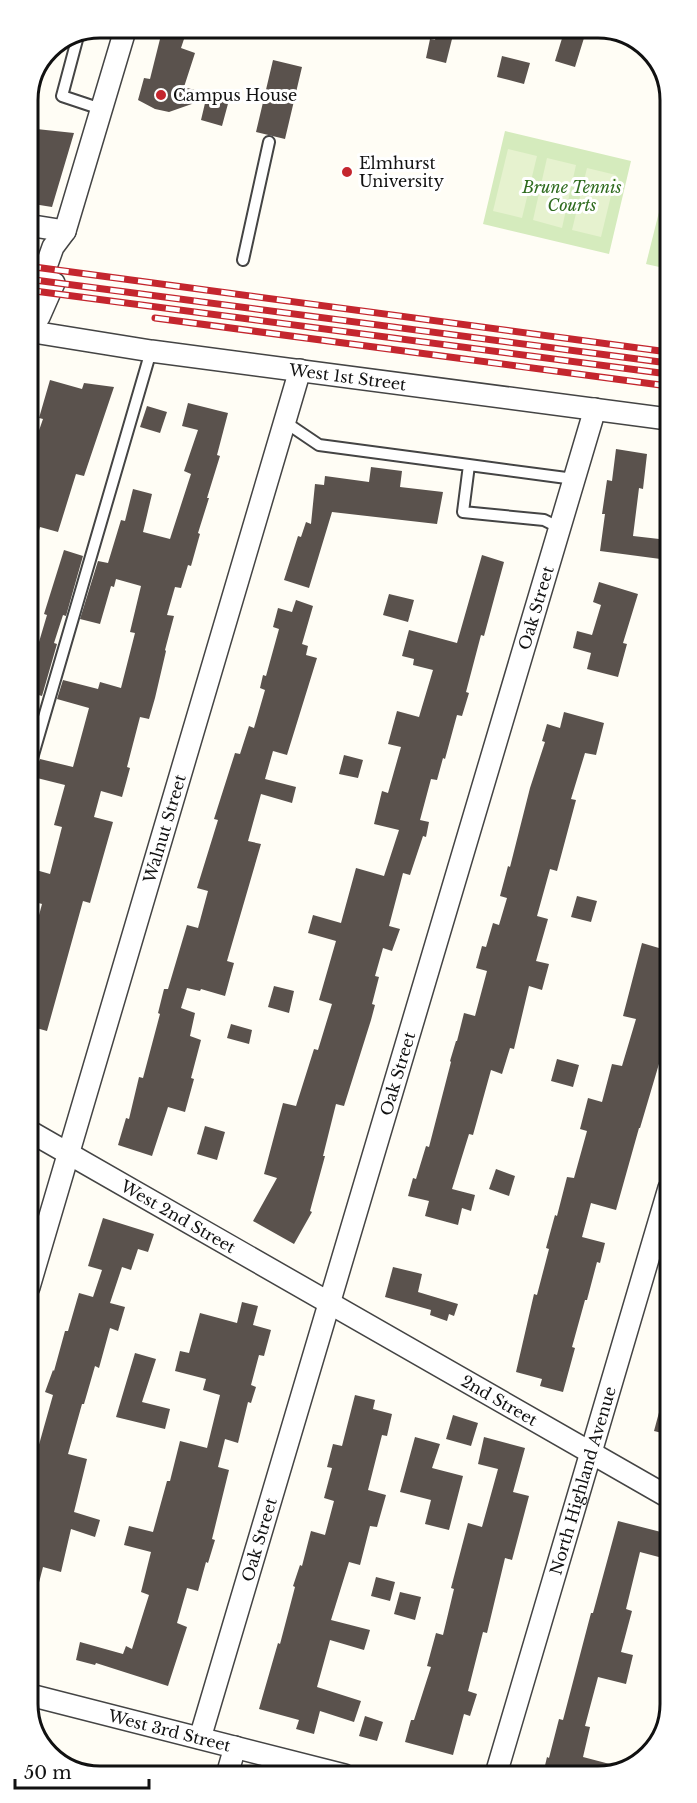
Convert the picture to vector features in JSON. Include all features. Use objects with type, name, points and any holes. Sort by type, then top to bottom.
[{"type":"street","points":[[38,286],[53,247],[65,231],[123,38]]},
{"type":"street","points":[[38,227],[65,231]]},
{"type":"street","points":[[38,318],[68,248],[65,231]]},
{"type":"street","name":"West 1st Street","points":[[38,333],[152,351],[660,418]]},
{"type":"street","name":"Walnut Street","points":[[38,1257],[300,370]]},
{"type":"street","name":"Oak Street","points":[[200,1738],[595,409]]},
{"type":"street","name":"West 2nd Street","points":[[38,1136],[330,1302]]},
{"type":"street","name":"North Highland Avenue","points":[[498,1766],[660,1218]]},
{"type":"street","name":"2nd Street","points":[[330,1302],[660,1492]]},
{"type":"street","name":"West 3rd Street","points":[[38,1697],[307,1765]]},
{"type":"street","points":[[230,1765],[235,1747]]},
{"type":"lane","points":[[76,43],[62,96],[101,109]]},
{"type":"lane","points":[[243,260],[269,142]]},
{"type":"lane","points":[[38,738],[152,351]]},
{"type":"lane","points":[[285,422],[319,445],[574,479]]},
{"type":"lane","points":[[469,465],[463,512],[544,520],[560,528]]},
{"type":"green space","name":"Brune Tennis Courts","points":[[505,131],[631,161],[609,254],[483,224]]},
{"type":"green space","points":[[508,149],[537,156],[522,218],[493,211]]},
{"type":"green space","points":[[547,158],[576,165],[562,228],[533,220]]},
{"type":"green space","points":[[587,168],[616,175],[601,237],[572,230]]},
{"type":"green space","points":[[660,208],[660,267],[646,264]]},
{"type":"building","points":[[160,38],[184,38],[181,48],[195,53],[184,87],[229,100],[222,126],[201,120],[206,99],[169,112],[155,109],[138,100],[144,78],[150,79]]},
{"type":"building","points":[[435,38],[452,38],[446,63],[426,58],[430,39],[435,40]]},
{"type":"building","points":[[562,38],[584,38],[575,67],[555,61]]},
{"type":"building","points":[[502,56],[530,63],[524,84],[497,77]]},
{"type":"building","points":[[273,60],[302,67],[285,139],[256,132]]},
{"type":"building","points":[[38,129],[74,133],[52,207],[38,205]]},
{"type":"building","points":[[50,380],[82,389],[84,383],[114,387],[84,476],[76,474],[58,532],[40,527],[38,534],[38,433],[43,419],[39,418]]},
{"type":"building","points":[[188,403],[228,413],[217,455],[220,456],[207,498],[209,498],[191,566],[188,565],[181,588],[175,587],[167,615],[174,616],[149,719],[140,717],[122,797],[101,791],[94,817],[113,822],[90,903],[83,901],[47,1031],[38,1028],[38,919],[42,904],[38,903],[38,871],[50,874],[62,827],[54,825],[65,785],[38,778],[38,764],[40,759],[73,767],[89,708],[57,699],[63,680],[98,689],[100,682],[121,688],[135,633],[130,632],[141,586],[116,579],[114,587],[111,586],[100,624],[80,619],[98,561],[108,563],[121,520],[125,521],[133,489],[152,494],[143,532],[170,539],[191,474],[184,471],[198,430],[182,426]]},
{"type":"building","points":[[147,406],[167,412],[160,433],[140,427]]},
{"type":"building","points":[[616,449],[647,454],[643,489],[639,488],[633,536],[660,539],[660,559],[600,551],[607,480],[612,481]]},
{"type":"building","points":[[371,467],[402,471],[400,487],[443,492],[437,524],[332,512],[309,588],[284,580],[298,536],[301,537],[306,522],[311,524],[315,484],[324,485],[325,476],[369,482]]},
{"type":"building","points":[[64,550],[83,556],[66,616],[63,615],[54,643],[57,644],[42,696],[38,695],[38,645],[47,615],[44,614]]},
{"type":"building","points":[[482,555],[504,562],[484,636],[481,635],[466,692],[469,693],[462,716],[457,715],[437,780],[431,779],[420,820],[429,822],[426,837],[423,836],[410,875],[403,873],[389,926],[400,929],[392,951],[383,948],[375,976],[379,977],[372,1004],[375,1005],[371,1020],[344,1106],[336,1104],[310,1211],[312,1212],[294,1244],[253,1221],[277,1178],[264,1174],[283,1103],[296,1106],[314,1049],[318,1050],[332,1004],[319,1000],[336,941],[308,933],[313,915],[341,923],[356,868],[384,876],[399,830],[374,824],[382,791],[388,793],[401,747],[388,744],[397,711],[419,717],[433,670],[413,665],[414,659],[402,656],[409,630],[457,643]]},
{"type":"building","points":[[599,582],[638,594],[623,643],[627,644],[618,677],[587,669],[591,653],[573,648],[577,631],[592,635],[601,605],[593,602]]},
{"type":"building","points":[[389,594],[414,600],[408,622],[383,615]]},
{"type":"building","points":[[296,600],[313,606],[302,644],[308,646],[306,655],[317,658],[287,755],[273,751],[265,779],[296,787],[292,803],[261,794],[248,841],[261,844],[227,961],[234,963],[225,996],[201,989],[200,991],[187,988],[181,1008],[195,1013],[190,1036],[201,1040],[191,1078],[194,1079],[185,1112],[168,1107],[152,1156],[118,1145],[126,1118],[129,1119],[139,1077],[143,1078],[160,1014],[158,1013],[164,989],[168,989],[187,925],[198,928],[208,891],[197,888],[218,820],[214,819],[235,753],[240,754],[249,726],[254,728],[265,690],[260,688],[263,675],[266,676],[279,629],[273,627],[278,608],[292,612]]},
{"type":"building","points":[[564,712],[604,723],[596,755],[585,753],[571,799],[576,800],[557,871],[550,869],[537,916],[548,919],[536,961],[549,964],[542,990],[529,986],[514,1049],[510,1048],[502,1074],[491,1070],[473,1135],[469,1134],[452,1189],[475,1195],[471,1211],[462,1208],[458,1225],[425,1216],[429,1201],[408,1196],[426,1146],[429,1147],[464,1013],[475,1016],[487,971],[476,968],[482,946],[486,947],[493,923],[499,925],[507,898],[500,896],[545,742],[542,741],[547,724],[560,728]]},
{"type":"building","points":[[344,755],[363,760],[358,778],[339,774]]},
{"type":"building","points":[[577,896],[597,901],[591,922],[571,917]]},
{"type":"building","points":[[642,943],[660,948],[660,1060],[616,1210],[591,1203],[582,1237],[605,1243],[600,1263],[597,1262],[587,1300],[585,1300],[563,1392],[540,1386],[542,1379],[516,1372],[534,1294],[537,1295],[549,1249],[546,1248],[555,1215],[557,1216],[567,1177],[574,1178],[587,1131],[580,1129],[588,1098],[602,1102],[612,1064],[622,1066],[636,1019],[623,1016]]},
{"type":"building","points":[[274,986],[294,991],[289,1013],[268,1007]]},
{"type":"building","points":[[231,1024],[252,1030],[249,1044],[227,1038]]},
{"type":"building","points":[[557,1059],[579,1065],[573,1087],[551,1081]]},
{"type":"building","points":[[205,1126],[225,1132],[217,1160],[197,1154]]},
{"type":"building","points":[[496,1169],[515,1176],[509,1196],[489,1189]]},
{"type":"building","points":[[103,1218],[154,1234],[148,1252],[138,1249],[131,1270],[122,1267],[110,1303],[125,1307],[118,1331],[110,1328],[99,1368],[95,1366],[68,1454],[87,1459],[74,1512],[100,1520],[95,1537],[71,1529],[61,1572],[43,1567],[38,1586],[38,1448],[53,1395],[45,1392],[54,1371],[65,1331],[68,1331],[79,1293],[93,1297],[102,1270],[88,1266]]},
{"type":"building","points":[[393,1267],[422,1274],[418,1292],[458,1304],[454,1316],[449,1314],[447,1321],[430,1315],[431,1310],[385,1297]]},
{"type":"building","points":[[242,1302],[258,1306],[253,1325],[271,1330],[264,1356],[259,1355],[251,1385],[256,1387],[251,1403],[248,1402],[238,1443],[225,1439],[218,1467],[229,1470],[212,1539],[215,1540],[198,1591],[187,1588],[177,1623],[187,1627],[168,1686],[96,1663],[95,1665],[76,1660],[80,1642],[123,1654],[126,1646],[132,1649],[149,1595],[141,1592],[151,1552],[124,1545],[129,1526],[153,1532],[180,1441],[207,1448],[220,1395],[203,1390],[206,1379],[175,1371],[180,1351],[189,1353],[200,1313],[237,1323]]},
{"type":"building","points":[[135,1353],[156,1359],[142,1402],[170,1409],[165,1429],[116,1417]]},
{"type":"building","points":[[355,1395],[375,1400],[373,1409],[392,1414],[387,1436],[382,1435],[368,1490],[386,1495],[377,1527],[370,1526],[360,1565],[349,1562],[331,1620],[370,1630],[364,1650],[330,1640],[317,1687],[361,1701],[354,1722],[320,1711],[314,1734],[296,1729],[299,1720],[259,1709],[278,1643],[280,1644],[295,1587],[293,1586],[300,1565],[302,1566],[311,1531],[325,1535],[334,1501],[324,1498],[332,1468],[327,1467],[333,1444],[342,1446]]},
{"type":"building","points":[[660,1409],[660,1432],[654,1431]]},
{"type":"building","points":[[453,1415],[478,1423],[471,1446],[446,1439]]},
{"type":"building","points":[[415,1437],[440,1444],[432,1468],[463,1476],[449,1530],[425,1524],[431,1500],[400,1492]]},
{"type":"building","points":[[484,1437],[525,1448],[513,1492],[529,1496],[512,1560],[505,1558],[487,1633],[483,1632],[468,1691],[477,1694],[470,1716],[464,1714],[453,1755],[405,1742],[431,1667],[427,1666],[436,1633],[443,1635],[454,1589],[451,1588],[468,1523],[482,1527],[498,1469],[478,1464]]},
{"type":"building","points":[[618,1521],[660,1532],[660,1557],[640,1552],[626,1609],[632,1611],[621,1652],[633,1655],[626,1684],[598,1677],[585,1726],[590,1727],[583,1757],[609,1764],[545,1766],[559,1719],[563,1720],[591,1613],[593,1613]]},
{"type":"building","points":[[376,1577],[395,1582],[390,1601],[371,1596]]},
{"type":"building","points":[[400,1592],[421,1597],[415,1620],[394,1614]]},
{"type":"building","points":[[365,1716],[383,1722],[377,1741],[359,1736]]},
{"type":"railway","points":[[38,267],[660,351]]},
{"type":"railway","points":[[38,280],[660,362]]},
{"type":"railway","points":[[38,291],[660,373]]},
{"type":"railway","points":[[155,318],[660,385]]},
{"type":"place","name":"Campus House","points":[[161,95]]},
{"type":"place","name":"Elmhurst University","points":[[347,172]]}]
